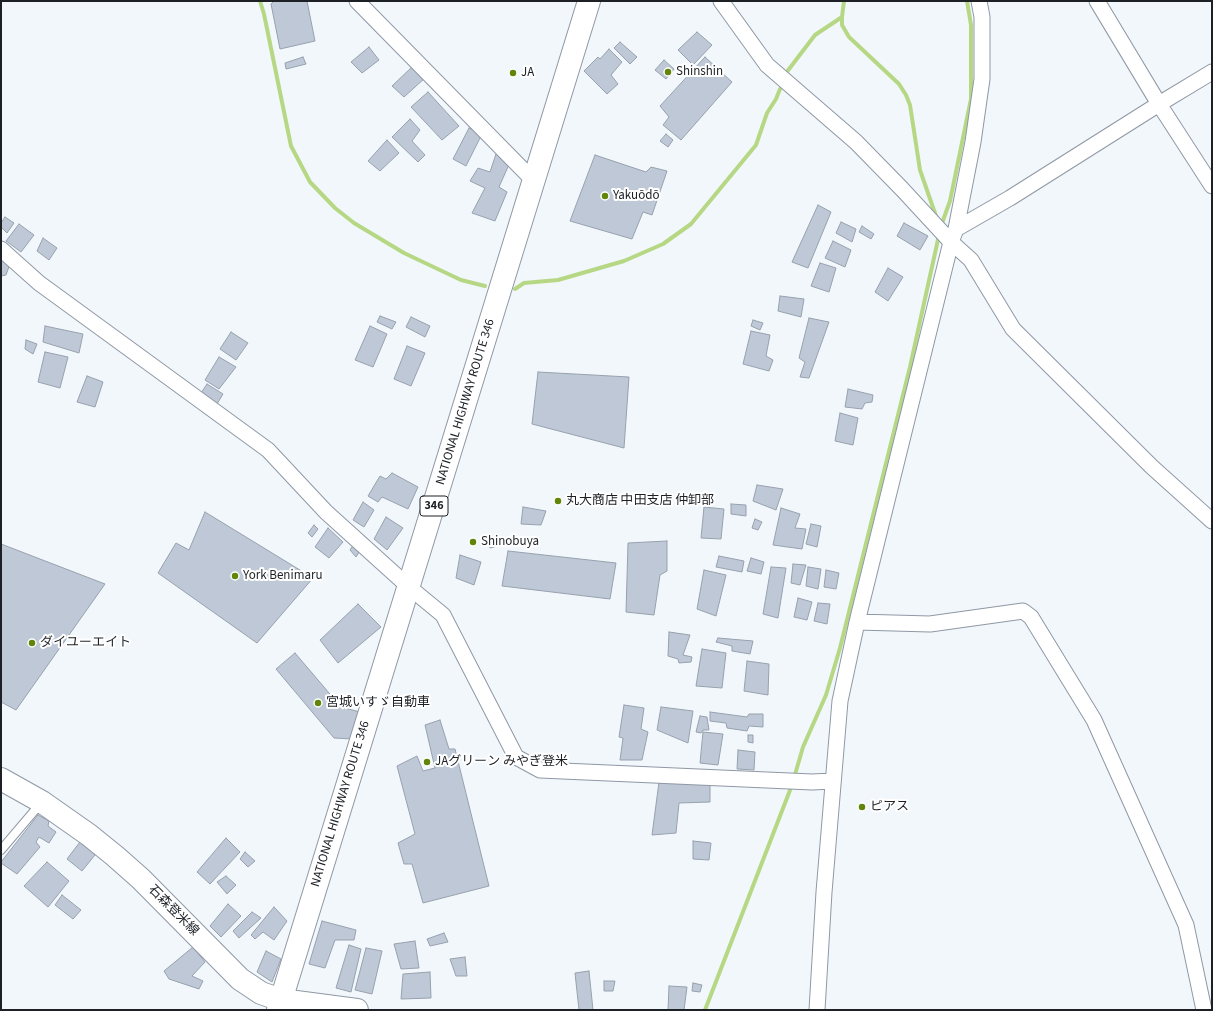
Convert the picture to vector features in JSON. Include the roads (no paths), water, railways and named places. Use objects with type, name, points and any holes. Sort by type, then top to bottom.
[{"type":"main road","name":"NATIONAL HIGHWAY ROUTE 346","points":[[279,1005],[589,1]]},
{"type":"main road","name":"石森登米線","points":[[1,779],[42,802],[89,836],[136,875],[240,979],[279,1005],[357,1010]]},
{"type":"street","points":[[357,1],[534,181]]},
{"type":"street","points":[[721,1],[767,64],[856,142],[902,189],[953,235],[971,260],[1013,329],[1152,467],[1212,521]]},
{"type":"street","points":[[817,1010],[840,700],[857,622],[953,235],[973,142],[982,79],[982,17],[979,1]]},
{"type":"street","points":[[1097,1],[1159,104],[1212,186]]},
{"type":"street","points":[[953,235],[1212,72]]},
{"type":"street","points":[[1,249],[39,283],[268,450],[326,512],[409,587],[443,615],[516,757],[540,770],[812,782],[833,781]]},
{"type":"street","points":[[857,622],[930,624],[1023,611],[1031,617],[1094,720],[1186,925],[1204,1010]]},
{"type":"lane","points":[[1,850],[42,802]]},
{"type":"waterway","points":[[260,1],[291,146],[310,182],[335,208],[354,223],[404,253],[461,280],[485,286]]},
{"type":"waterway","points":[[844,1],[842,25],[849,37],[899,84],[906,95],[910,105],[920,170],[937,219]]},
{"type":"waterway","points":[[941,226],[950,201],[971,99],[971,25],[967,1]]},
{"type":"waterway","points":[[786,73],[815,35],[842,17]]},
{"type":"waterway","points":[[515,289],[524,283],[558,280],[624,261],[663,244],[691,224],[756,145],[767,113],[776,99],[780,89]]},
{"type":"waterway","points":[[794,778],[803,747],[826,695],[840,648],[910,367],[939,235]]},
{"type":"waterway","points":[[705,1010],[792,785]]},
{"type":"place","name":"Shinshin","points":[[668,72]]},
{"type":"place","name":"JA","points":[[513,73]]},
{"type":"place","name":"Yakuōdō","points":[[605,196]]},
{"type":"place","name":"丸大商店 中田支店 仲卸部","points":[[558,501]]},
{"type":"place","name":"Shinobuya","points":[[473,542]]},
{"type":"place","name":"York Benimaru","points":[[235,576]]},
{"type":"place","name":"ダイユーエイト","points":[[32,643]]},
{"type":"place","name":"宮城いすゞ自動車","points":[[318,703]]},
{"type":"place","name":"JAグリーン みやぎ登米","points":[[427,762]]},
{"type":"place","name":"ピアス","points":[[862,807]]}]
